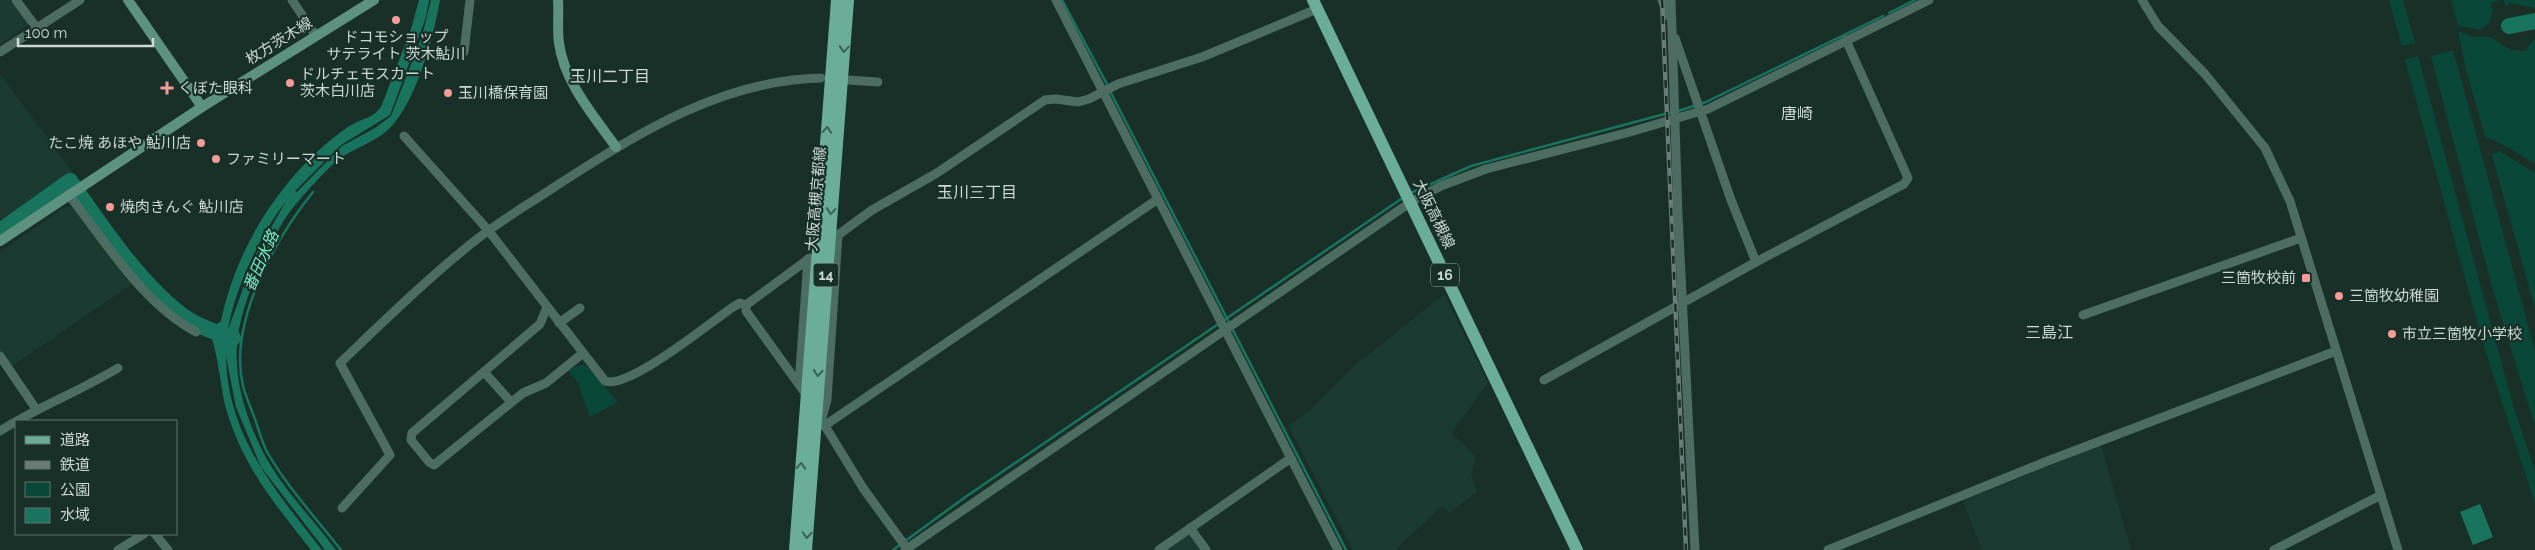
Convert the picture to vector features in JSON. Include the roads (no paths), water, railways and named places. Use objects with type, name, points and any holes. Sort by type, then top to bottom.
[{"type":"main road","points":[[128,0],[202,107]]},
{"type":"main road","name":"枚方茨木線","points":[[0,241],[69,193],[202,107],[374,0]]},
{"type":"main road","points":[[558,0],[558,42],[566,67],[586,104],[616,147]]},
{"type":"main road","name":"大阪高槻京都線","points":[[795,550],[802,389],[837,0]]},
{"type":"main road","name":"大阪高槻京都線","points":[[806,550],[820,419],[848,0]]},
{"type":"main road","name":"大阪高槻線","points":[[1315,4],[1577,550]]},
{"type":"street","points":[[16,0],[36,27]]},
{"type":"street","points":[[0,52],[80,0]]},
{"type":"street","points":[[292,0],[316,36]]},
{"type":"street","points":[[464,52],[470,0]]},
{"type":"street","points":[[1056,0],[1338,550]]},
{"type":"street","points":[[1662,0],[1699,111],[1756,262]]},
{"type":"street","points":[[1670,0],[1682,304],[1695,550]]},
{"type":"street","points":[[746,305],[746,311],[802,389],[863,488],[907,550],[1411,202],[1441,186],[1486,169],[1699,111],[1928,0]]},
{"type":"street","points":[[2142,0],[2158,26],[2205,74],[2265,148],[2290,201],[2398,550]]},
{"type":"street","points":[[820,419],[827,400],[838,235],[872,210],[938,173],[1045,100],[1056,99],[1078,102],[1118,84],[1202,58],[1315,4]]},
{"type":"street","points":[[1544,380],[1756,262],[1904,184],[1908,178],[1846,40]]},
{"type":"street","points":[[342,508],[390,455],[340,363],[488,230],[616,147],[674,115],[732,92],[768,83],[821,78]]},
{"type":"street","points":[[848,80],[878,82]]},
{"type":"street","points":[[404,136],[488,230],[605,381],[612,383],[642,371],[733,307],[740,303],[746,305]]},
{"type":"street","points":[[69,193],[160,307],[175,321],[196,332]]},
{"type":"street","points":[[820,419],[1158,199]]},
{"type":"street","points":[[2083,315],[2301,238]]},
{"type":"street","points":[[746,305],[811,257],[802,389]]},
{"type":"street","points":[[547,307],[540,324],[486,373],[412,434],[411,440],[429,462],[434,465],[510,402],[523,393],[546,383],[583,353]]},
{"type":"street","points":[[559,322],[580,308]]},
{"type":"street","points":[[1828,550],[2045,462],[2336,351]]},
{"type":"street","points":[[0,356],[36,409]]},
{"type":"street","points":[[18,420],[36,409],[90,385],[118,368]]},
{"type":"street","points":[[486,373],[510,402]]},
{"type":"street","points":[[0,431],[15,422]]},
{"type":"street","points":[[1159,550],[1291,458]]},
{"type":"street","points":[[2274,550],[2381,495]]},
{"type":"street","points":[[1190,528],[1206,550]]},
{"type":"street","points":[[126,535],[130,542]]},
{"type":"street","points":[[118,550],[142,535]]},
{"type":"street","points":[[156,535],[168,550]]},
{"type":"water","name":"番田水路","points":[[419,0],[429,0],[426,17],[390,115],[341,145],[295,191],[297,192],[342,146],[375,128],[391,116],[422,36],[431,0],[440,0],[433,34],[421,72],[404,108],[394,123],[383,134],[343,156],[331,166],[291,210],[262,261],[248,295],[239,329],[237,371],[242,398],[251,425],[269,463],[297,502],[336,550],[325,550],[261,467],[322,550],[311,550],[272,499],[249,464],[240,446],[225,405],[217,358],[211,338],[216,325],[221,321],[236,271],[259,223],[290,180],[308,161],[340,133],[356,122],[375,114],[381,107],[411,29]],"holes":[[[286,201],[254,258],[228,330],[236,297],[250,262],[267,229]],[[226,356],[236,407],[261,467],[235,412],[229,385]]]},
{"type":"water","points":[[2480,504],[2493,537],[2473,545],[2460,512]]},
{"type":"waterway","points":[[1062,0],[1108,86]]},
{"type":"waterway","points":[[1889,13],[1915,0]]},
{"type":"waterway","points":[[1678,111],[1706,102],[1883,16]]},
{"type":"waterway","points":[[2509,26],[2535,21]]},
{"type":"waterway","points":[[1110,91],[1346,550]]},
{"type":"waterway","points":[[1411,193],[1471,166],[1672,112]]},
{"type":"waterway","points":[[0,231],[70,181],[120,251],[163,299],[190,321],[233,338]]},
{"type":"waterway","name":"番田水路","points":[[313,192],[284,233],[258,283],[242,336],[240,362],[244,391],[266,450],[292,489],[341,550]]},
{"type":"waterway","points":[[893,550],[964,498],[1404,197]]},
{"type":"railway","points":[[1662,0],[1686,550]]},
{"type":"place","name":"ドコモショップ サテライト 茨木鮎川","points":[[396,20]]},
{"type":"place","name":"ドルチェモスカート 茨木白川店","points":[[290,83]]},
{"type":"place","name":"くぼた眼科","points":[[167,88]]},
{"type":"place","name":"玉川橋保育園","points":[[448,93]]},
{"type":"place","name":"たこ焼 あほや 鮎川店","points":[[201,143]]},
{"type":"place","name":"ファミリーマート","points":[[216,159]]},
{"type":"place","name":"焼肉きんぐ 鮎川店","points":[[110,207]]},
{"type":"place","name":"三箇牧校前","points":[[2306,278]]},
{"type":"place","name":"三箇牧幼稚園","points":[[2339,296]]},
{"type":"place","name":"市立三箇牧小学校","points":[[2392,334]]},
{"type":"district","name":"玉川二丁目","points":[[610,76]]},
{"type":"district","name":"唐崎","points":[[1797,113]]},
{"type":"district","name":"玉川三丁目","points":[[977,192]]},
{"type":"district","name":"三島江","points":[[2049,332]]}]
